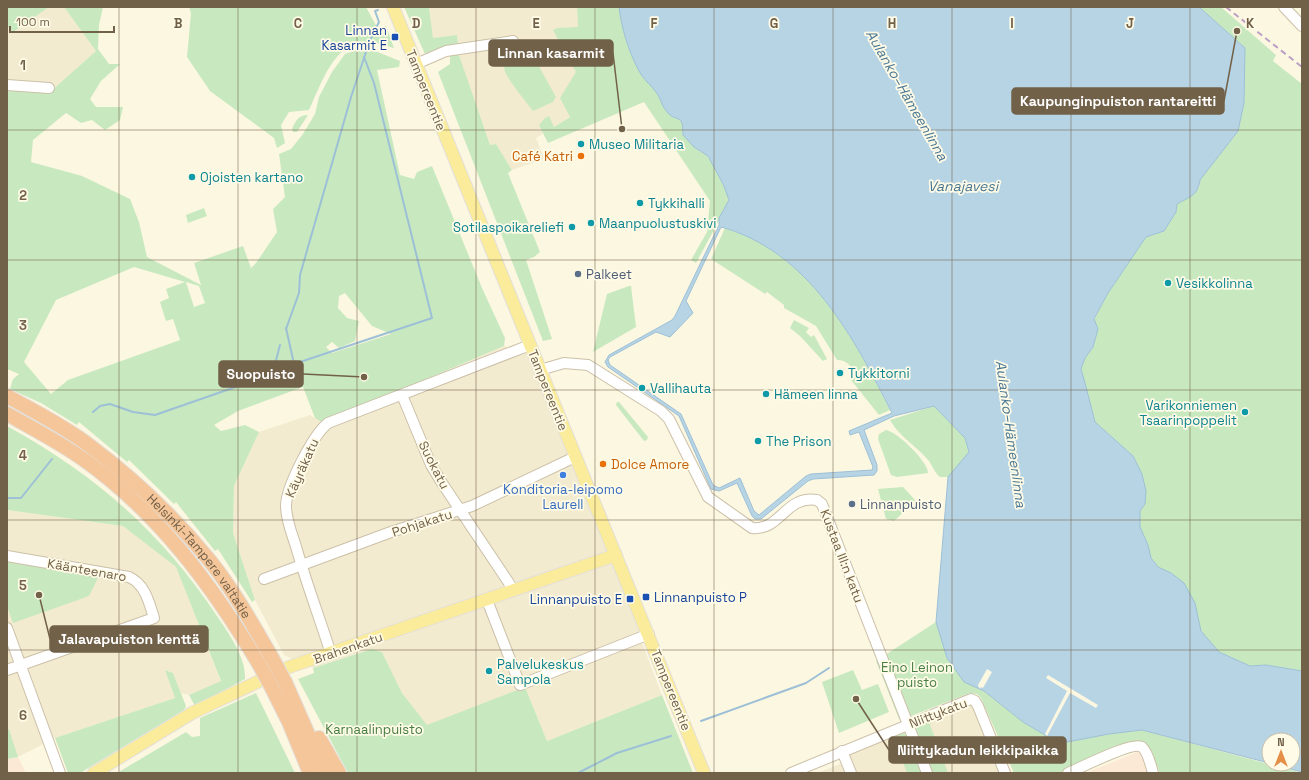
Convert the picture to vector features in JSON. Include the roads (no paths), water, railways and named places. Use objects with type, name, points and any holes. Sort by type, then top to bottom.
[{"type":"highway","name":"Helsinki-Tampere valtatie","points":[[7,396],[66,429],[90,446],[149,494],[210,561],[243,608],[272,658],[292,696],[326,773]]},
{"type":"highway","name":"Helsinki-Tampere valtatie","points":[[7,414],[82,458],[109,479],[139,506],[174,541],[200,572],[230,615],[259,664],[289,722],[310,773]]},
{"type":"highway","points":[[292,696],[314,728],[339,773]]},
{"type":"main road","name":"Tampereentie","points":[[393,7],[575,457],[649,634],[704,773]]},
{"type":"main road","name":"Brahenkatu","points":[[94,773],[205,707],[289,667],[331,654],[616,555]]},
{"type":"street","points":[[1284,7],[1302,26]]},
{"type":"street","points":[[416,64],[446,51],[513,41]]},
{"type":"street","points":[[7,85],[49,88]]},
{"type":"street","name":"Käyräkatu","points":[[331,654],[301,565],[289,525],[286,505],[288,496],[308,450],[321,429],[328,423],[530,345]]},
{"type":"street","name":"Kustaa III:n katu","points":[[540,370],[564,363],[588,364],[661,412],[669,420],[708,497],[752,528],[760,528],[772,523],[799,500],[817,500],[822,504],[927,773]]},
{"type":"street","name":"Suokatu","points":[[402,395],[431,465],[509,583],[512,591]]},
{"type":"street","name":"Pohjakatu","points":[[264,579],[391,532],[461,510],[575,457]]},
{"type":"street","name":"Käänteenaro","points":[[7,556],[129,576],[138,581],[143,589],[154,618],[21,667],[7,670]]},
{"type":"street","points":[[487,600],[520,685],[649,634]]},
{"type":"street","points":[[7,628],[60,773]]},
{"type":"street","name":"Niittykatu","points":[[791,773],[907,724],[969,700],[975,701],[1006,773]]},
{"type":"street","points":[[1068,773],[1131,746],[1142,748],[1153,773]]},
{"type":"street","points":[[842,751],[851,773]]},
{"type":"water","name":"Vanajavesi","points":[[619,7],[1199,7],[1245,48],[1244,103],[1238,131],[1200,180],[1195,193],[1177,204],[1176,212],[1164,231],[1146,237],[1108,293],[1094,319],[1098,329],[1093,347],[1085,358],[1081,369],[1095,422],[1133,456],[1142,474],[1146,491],[1145,504],[1140,511],[1140,527],[1148,545],[1151,558],[1158,567],[1171,573],[1184,583],[1195,603],[1201,631],[1219,652],[1250,666],[1266,665],[1302,671],[1302,772],[1301,732],[1261,732],[1261,761],[1142,730],[1109,734],[1067,742],[1055,741],[1023,722],[984,691],[964,682],[947,658],[936,622],[948,477],[969,452],[965,438],[934,406],[894,416],[864,430],[877,465],[877,471],[874,475],[813,479],[808,481],[761,519],[755,519],[752,516],[737,483],[719,491],[711,489],[679,416],[608,367],[605,362],[609,355],[672,320],[719,225],[719,218],[729,200],[724,186],[708,156],[694,147],[683,135],[681,121],[671,116],[666,111],[656,92],[641,74],[635,63],[624,32]],"holes":[[[721,227],[752,239],[780,256],[804,277],[825,301],[862,356],[892,413],[849,431],[850,435],[859,432],[873,467],[872,470],[811,474],[806,476],[759,515],[754,511],[740,478],[719,488],[713,485],[681,414],[610,365],[608,360],[610,357],[656,332],[670,337],[693,313],[686,301]]]},
{"type":"waterway","points":[[370,40],[379,22],[375,11],[378,10]]},
{"type":"waterway","points":[[286,329],[299,293],[300,275],[351,97],[366,52]]},
{"type":"waterway","points":[[286,328],[294,364],[432,318],[374,83],[364,57]]},
{"type":"waterway","points":[[93,412],[100,406],[110,404],[133,412],[155,415],[270,375],[273,372],[280,345]]},
{"type":"waterway","points":[[7,498],[21,498],[52,459]]},
{"type":"waterway","points":[[701,721],[806,683],[829,668]]},
{"type":"waterway","points":[[578,773],[617,753],[671,736]]},
{"type":"railway","points":[[1226,7],[1302,67]]},
{"type":"place","name":"Kaupunginpuiston rantareitti","points":[[1237,31]]},
{"type":"place","name":"Linnan Kasarmit E","points":[[395,37]]},
{"type":"place","name":"Linnan kasarmit","points":[[622,129]]},
{"type":"place","name":"Museo Militaria","points":[[581,144]]},
{"type":"place","name":"Café Katri","points":[[581,156]]},
{"type":"place","name":"Ojoisten kartano","points":[[192,177]]},
{"type":"place","name":"Tykkihalli","points":[[640,203]]},
{"type":"place","name":"Maanpuolustuskivi","points":[[591,223]]},
{"type":"place","name":"Sotilaspoikareliefi","points":[[572,227]]},
{"type":"place","name":"Palkeet","points":[[578,274]]},
{"type":"place","name":"Vesikkolinna","points":[[1168,283]]},
{"type":"place","name":"Tykkitorni","points":[[840,373]]},
{"type":"place","name":"Suopuisto","points":[[364,377]]},
{"type":"place","name":"Vallihauta","points":[[642,388]]},
{"type":"place","name":"Hämeen linna","points":[[766,394]]},
{"type":"place","name":"Varikonniemen Tsaarinpoppelit","points":[[1245,412]]},
{"type":"place","name":"The Prison","points":[[758,441]]},
{"type":"place","name":"Dolce Amore","points":[[603,464]]},
{"type":"place","name":"Konditoria-leipomo Laurell","points":[[563,475]]},
{"type":"place","name":"Linnanpuisto","points":[[852,504]]},
{"type":"place","name":"Jalavapuiston kenttä","points":[[39,595]]},
{"type":"place","name":"Linnanpuisto P","points":[[646,597]]},
{"type":"place","name":"Linnanpuisto E","points":[[630,599]]},
{"type":"place","name":"Palvelukeskus Sampola","points":[[489,671]]},
{"type":"place","name":"Niittykadun leikkipaikka","points":[[856,699]]},
{"type":"water label","name":"Aulanko–Hämeenlinna","points":[[907,95]]},
{"type":"water label","name":"Aulanko–Hämeenlinna","points":[[1011,434]]},
{"type":"park label","name":"Eino Leinon puisto","points":[[917,674]]},
{"type":"park label","name":"Karnaalinpuisto","points":[[374,729]]}]
